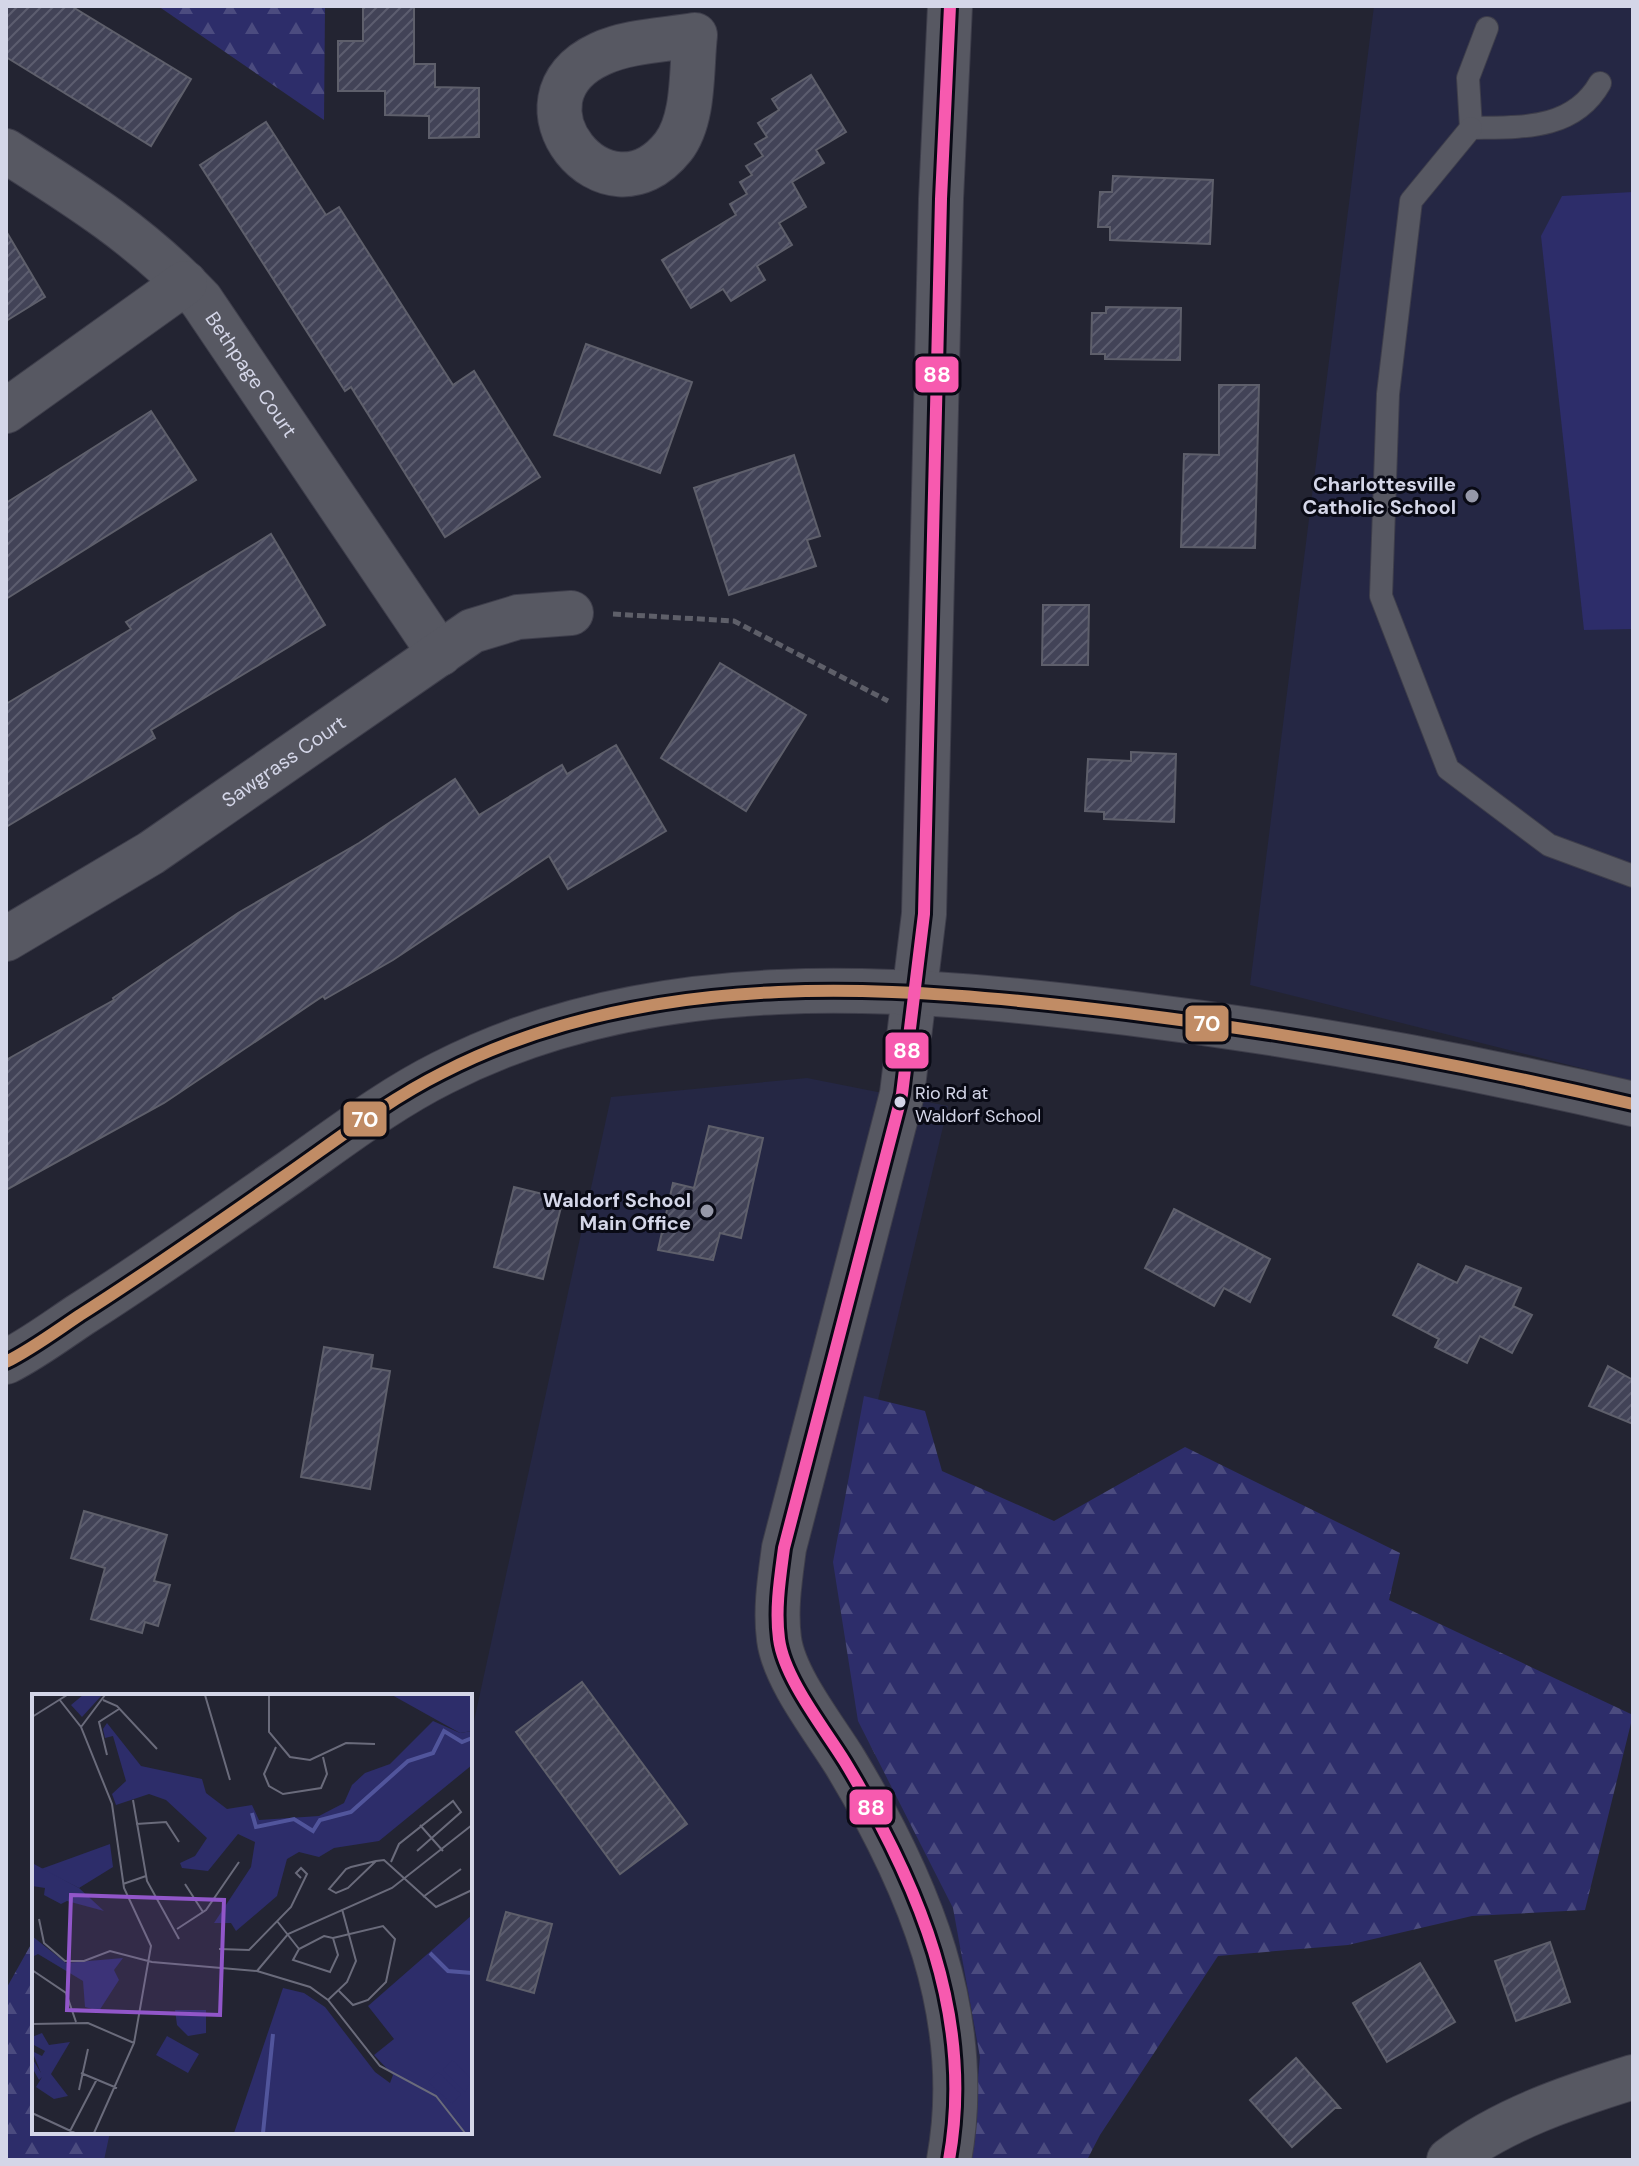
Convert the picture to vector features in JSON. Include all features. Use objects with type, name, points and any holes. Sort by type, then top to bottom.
[{"type":"street","points":[[949,2160],[956,2074],[951,2021],[938,1956],[916,1895],[851,1772],[784,1660],[779,1639],[778,1591],[784,1548],[899,1108],[917,992],[924,914],[941,199],[950,6]]},
{"type":"street","name":"Bethpage Court","points":[[6,151],[110,217],[185,283],[229,338],[440,654]]},
{"type":"street","points":[[6,411],[185,283]]},
{"type":"street","name":"Sawgrass Court","points":[[6,939],[139,860],[440,654],[493,622],[571,613]]},
{"type":"street","points":[[6,1362],[122,1288],[376,1111],[443,1072],[501,1048],[576,1024],[682,1002],[809,990],[917,992],[1208,1023],[1478,1069],[1633,1104]]},
{"type":"street","points":[[1449,2160],[1507,2124],[1570,2097],[1633,2077]]},
{"type":"lane","points":[[1487,28],[1468,78],[1471,128],[1411,201],[1388,394],[1381,596],[1448,769],[1549,845],[1633,876]]},
{"type":"lane","points":[[1471,128],[1538,127],[1588,104],[1600,83]]},
{"type":"path","points":[[571,613],[666,615],[734,621],[889,702]]},
{"type":"shaded area","name":"Charlottesville Catholic School","points":[[1374,6],[1633,6],[1633,1081],[1250,985]]},
{"type":"shaded area","points":[[807,1078],[948,1106],[862,1467],[1037,2160],[64,2160],[75,2134],[472,2134],[472,1730],[611,1097]]},
{"type":"green space","points":[[158,6],[325,6],[324,120]]},
{"type":"green space","points":[[1633,192],[1633,629],[1584,630],[1541,236],[1562,196]]},
{"type":"green space","points":[[864,1396],[925,1411],[942,1471],[1054,1521],[1185,1447],[1400,1553],[1389,1600],[1633,1715],[1585,1910],[1472,1916],[1348,1945],[1218,1956],[1100,2135],[1087,2160],[970,2160],[980,2057],[953,1908],[858,1721],[833,1562]]},
{"type":"green space","points":[[32,1943],[32,2134],[110,2134],[104,2160],[6,2160],[6,1989]]},
{"type":"building","points":[[6,6],[71,6],[191,79],[151,146],[6,57]]},
{"type":"building","points":[[363,6],[414,6],[414,64],[435,64],[435,87],[479,88],[479,137],[429,138],[429,116],[385,115],[385,91],[338,91],[338,41],[363,41]]},
{"type":"building","points":[[811,75],[846,132],[816,150],[824,163],[792,182],[806,207],[779,223],[792,245],[757,266],[765,280],[731,301],[723,289],[691,308],[662,260],[736,215],[730,204],[747,194],[740,182],[752,175],[746,166],[763,156],[755,144],[767,137],[758,123],[779,110],[772,99]]},
{"type":"building","points":[[266,122],[326,215],[339,207],[453,385],[474,371],[540,477],[445,537],[351,387],[345,391],[200,165]]},
{"type":"building","points":[[1113,176],[1213,180],[1210,244],[1110,240],[1110,227],[1098,227],[1100,192],[1112,192]]},
{"type":"building","points":[[6,231],[45,297],[6,321]]},
{"type":"building","points":[[1106,307],[1181,308],[1180,360],[1105,359],[1105,354],[1091,354],[1092,313],[1106,313]]},
{"type":"building","points":[[586,344],[692,382],[660,473],[554,435]]},
{"type":"building","points":[[1219,385],[1259,385],[1255,548],[1181,547],[1184,454],[1219,455]]},
{"type":"building","points":[[151,411],[196,480],[6,599],[6,503]]},
{"type":"building","points":[[794,455],[820,536],[807,540],[816,566],[729,595],[694,488]]},
{"type":"building","points":[[271,534],[325,625],[151,730],[155,738],[6,827],[6,704],[131,629],[126,622]]},
{"type":"building","points":[[1043,605],[1089,605],[1088,665],[1042,665]]},
{"type":"building","points":[[720,663],[806,715],[746,811],[661,758]]},
{"type":"building","points":[[616,745],[666,831],[568,889],[549,856],[393,960],[325,999],[323,996],[164,1103],[6,1190],[6,1060],[114,1000],[238,913],[359,843],[455,779],[479,815],[562,765],[567,774]]},
{"type":"building","points":[[1131,752],[1176,754],[1174,822],[1104,819],[1104,812],[1085,811],[1088,759],[1131,761]]},
{"type":"building","name":"Waldorf School Main Office","points":[[709,1126],[763,1138],[741,1238],[720,1233],[713,1260],[658,1250],[673,1183],[694,1188]]},
{"type":"building","points":[[514,1187],[563,1199],[543,1279],[494,1267]]},
{"type":"building","points":[[1174,1209],[1270,1259],[1250,1302],[1224,1288],[1214,1306],[1145,1268]]},
{"type":"building","points":[[1418,1264],[1457,1283],[1466,1266],[1521,1288],[1513,1306],[1532,1315],[1512,1353],[1480,1336],[1467,1363],[1435,1347],[1439,1339],[1393,1315]]},
{"type":"building","points":[[324,1347],[373,1355],[371,1368],[390,1371],[370,1489],[301,1477]]},
{"type":"building","points":[[1608,1366],[1633,1380],[1633,1424],[1589,1406]]},
{"type":"building","points":[[84,1511],[167,1535],[154,1581],[170,1585],[158,1626],[145,1622],[142,1633],[91,1619],[105,1568],[71,1558]]},
{"type":"building","points":[[582,1682],[687,1824],[620,1874],[516,1732]]},
{"type":"building","points":[[506,1912],[552,1924],[534,1993],[487,1980]]},
{"type":"building","points":[[1550,1942],[1570,2002],[1516,2021],[1495,1961]]},
{"type":"building","points":[[1420,1963],[1455,2022],[1387,2062],[1353,2003]]},
{"type":"building","points":[[1296,2058],[1340,2108],[1335,2108],[1292,2147],[1250,2100]]},
{"type":"transit line","name":"88","points":[[949,2160],[955,2107],[954,2054],[947,2003],[934,1952],[896,1855],[845,1762],[788,1670],[779,1639],[778,1594],[784,1548],[902,1094],[924,914],[941,199],[950,6]]},
{"type":"transit line","name":"70","points":[[6,1362],[159,1263],[383,1107],[442,1073],[522,1038],[606,1014],[691,999],[778,992],[866,991],[1041,1003],[1191,1021],[1318,1041],[1508,1076],[1633,1104]]},
{"type":"place","name":"Charlottesville Catholic School","points":[[1472,496]]},
{"type":"place","name":"Rio Rd at Waldorf School","points":[[900,1102]]},
{"type":"place","name":"Waldorf School Main Office","points":[[707,1211]]}]
